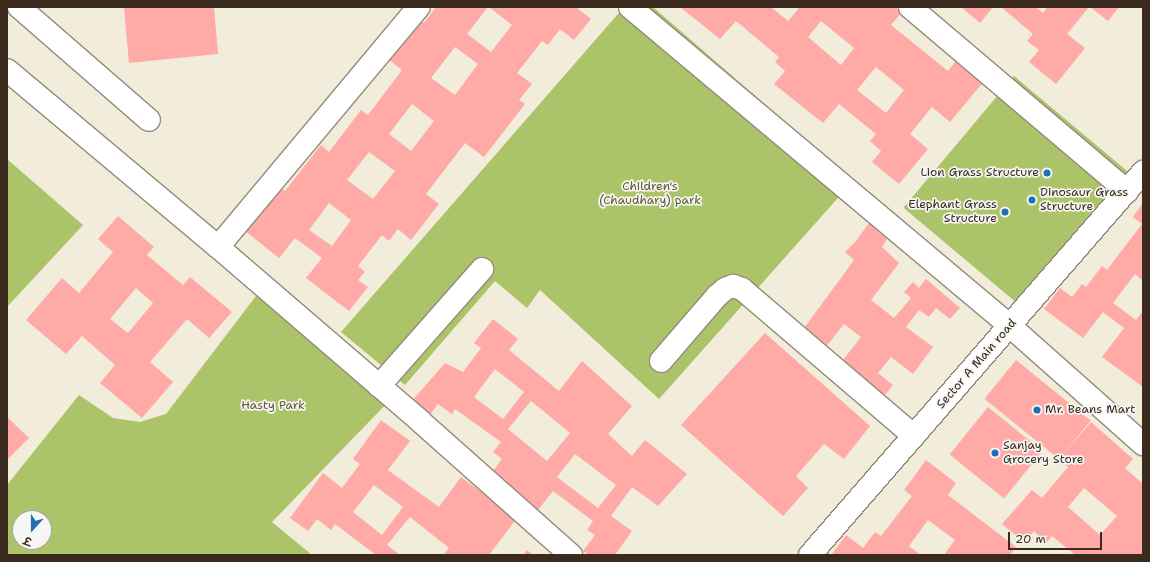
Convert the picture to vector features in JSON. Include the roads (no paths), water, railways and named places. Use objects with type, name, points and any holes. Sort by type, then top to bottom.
[{"type":"street","points":[[19,7],[150,120]]},
{"type":"street","points":[[218,247],[419,7]]},
{"type":"street","points":[[630,7],[1010,326],[1143,444]]},
{"type":"street","points":[[910,7],[1127,191]]},
{"type":"street","points":[[7,70],[218,247],[379,386],[570,555]]},
{"type":"street","name":"Sector A Main road","points":[[810,555],[1143,172]]},
{"type":"street","points":[[379,386],[482,269]]},
{"type":"street","points":[[661,361],[717,296],[725,289],[733,286],[742,289],[914,436]]},
{"type":"place","name":"Lion Grass Structure","points":[[1047,173]]},
{"type":"place","name":"Dinosaur Grass Structure","points":[[1032,200]]},
{"type":"place","name":"Elephant Grass Structure","points":[[1005,212]]},
{"type":"place","name":"Mr. Beans Mart","points":[[1037,410]]},
{"type":"place","name":"Sanjay Grocery Store","points":[[995,453]]},
{"type":"park label","name":"Children's (Chaudhary) park","points":[[650,194]]},
{"type":"park label","name":"Hasty Park","points":[[273,406]]}]
